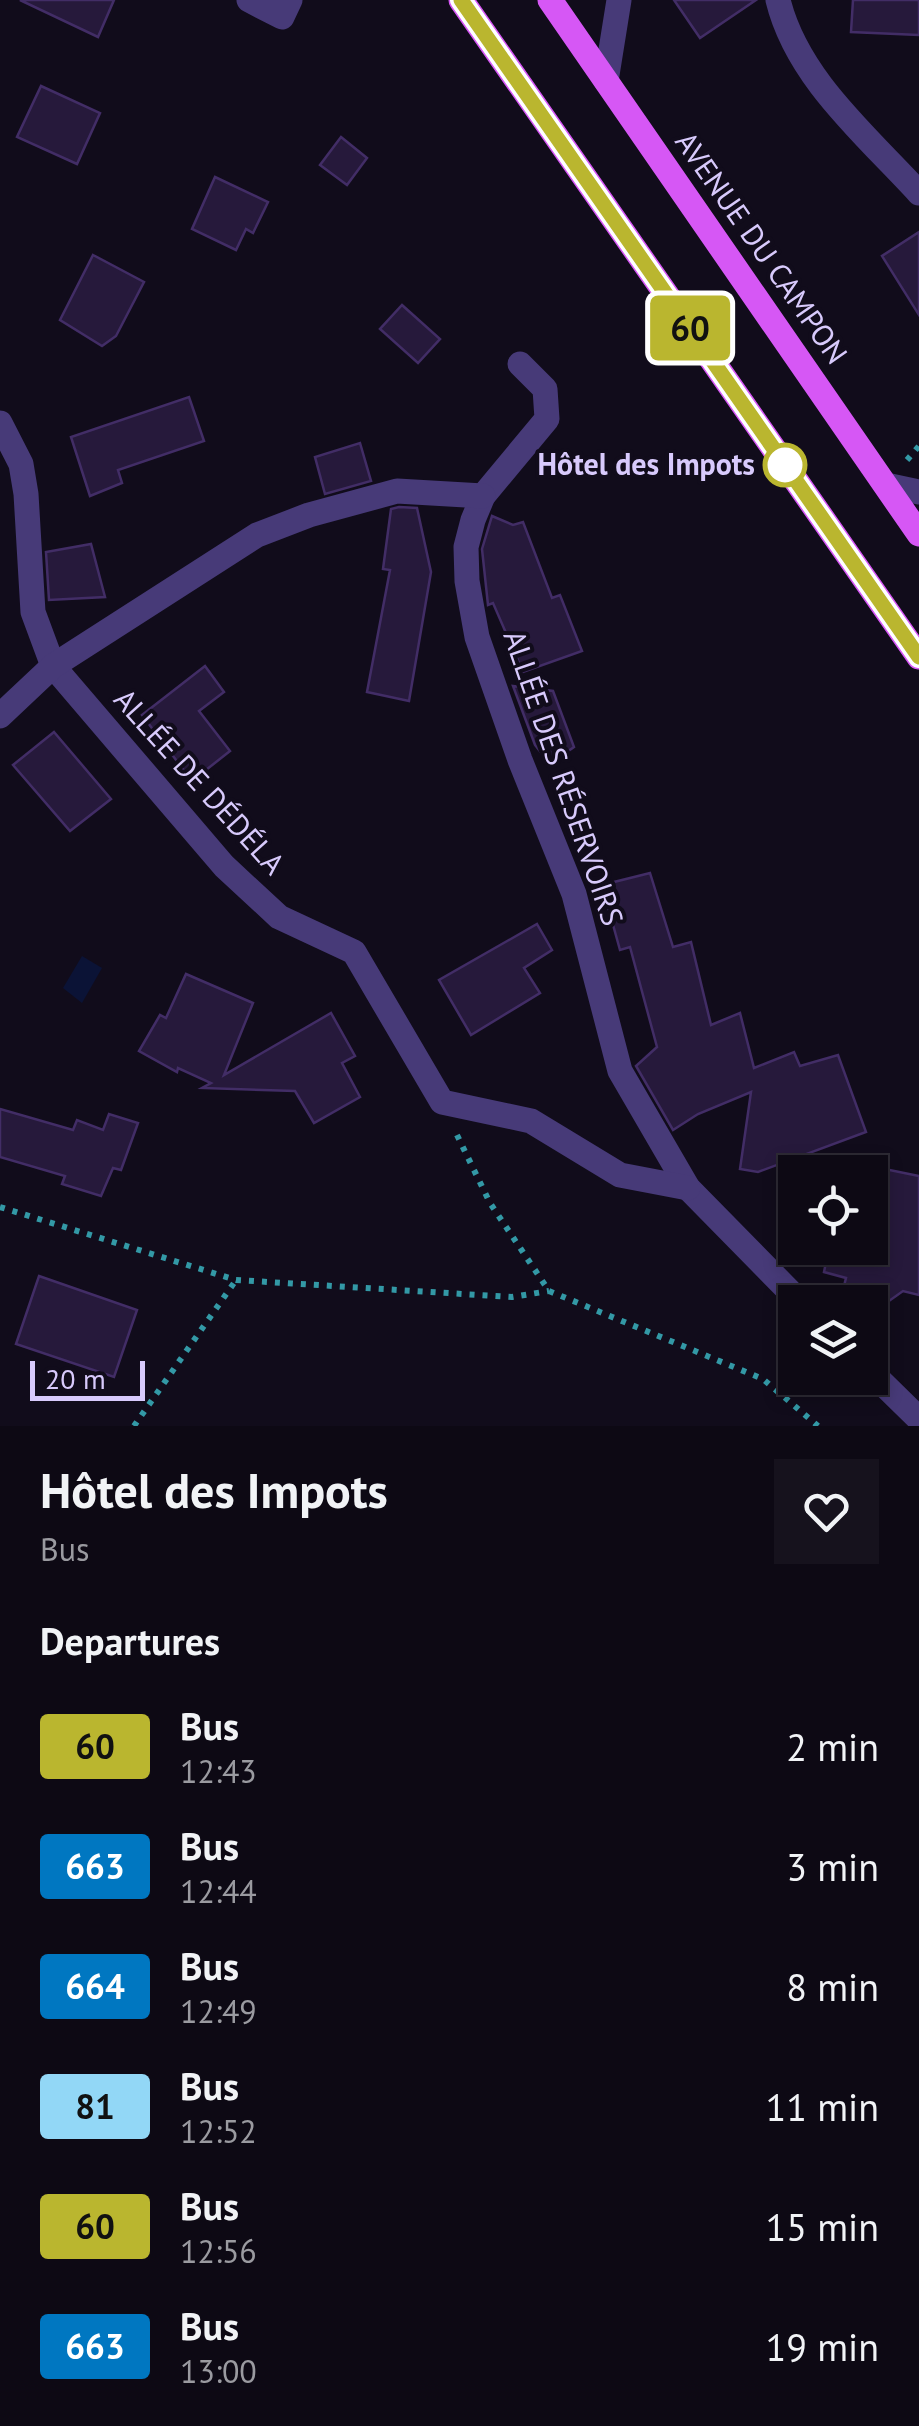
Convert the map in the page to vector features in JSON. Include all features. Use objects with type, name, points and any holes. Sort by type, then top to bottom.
[{"type":"main road","points":[[460,0],[919,657]]},
{"type":"main road","name":"AVENUE DU CAMPON","points":[[550,0],[919,534]]},
{"type":"street","points":[[249,0],[282,16],[290,0]]},
{"type":"street","points":[[606,81],[619,0]]},
{"type":"street","points":[[778,0],[790,39],[808,69],[919,192]]},
{"type":"street","name":"ALLÉE DES RÉSERVOIRS","points":[[520,364],[545,389],[548,419],[483,496],[466,547],[467,580],[478,637],[520,760],[574,894],[620,1071],[688,1188],[783,1285]]},
{"type":"street","name":"ALLÉE DE DÉDÉLA","points":[[0,423],[21,464],[33,612],[53,666],[224,866],[279,917],[354,952],[442,1102]]},
{"type":"street","points":[[886,485],[919,492]]},
{"type":"street","points":[[0,716],[53,666],[257,535],[397,490],[483,496]]},
{"type":"street","points":[[442,1102],[531,1120],[620,1175],[688,1188]]},
{"type":"street","points":[[888,1389],[919,1419]]},
{"type":"path","points":[[442,1102],[490,1203],[549,1292]]},
{"type":"path","points":[[0,1207],[236,1280],[512,1297],[549,1292],[763,1379],[818,1426]]},
{"type":"path","points":[[134,1426],[236,1280]]},
{"type":"water","points":[[82,956],[102,968],[82,1003],[63,988]]},
{"type":"building","points":[[20,0],[114,0],[98,37]]},
{"type":"building","points":[[674,0],[756,0],[700,38]]},
{"type":"building","points":[[853,0],[919,0],[919,35],[851,32]]},
{"type":"building","points":[[41,86],[100,113],[77,164],[17,137]]},
{"type":"building","points":[[341,137],[367,158],[347,185],[320,165]]},
{"type":"building","points":[[215,177],[268,202],[253,233],[246,229],[236,250],[192,229]]},
{"type":"building","points":[[919,232],[919,315],[882,256]]},
{"type":"building","points":[[93,255],[144,282],[116,336],[102,346],[60,320]]},
{"type":"building","points":[[402,305],[440,339],[418,363],[380,329]]},
{"type":"building","points":[[189,397],[204,441],[118,470],[122,483],[90,496],[71,437]]},
{"type":"building","points":[[360,443],[371,481],[325,494],[315,457]]},
{"type":"building","points":[[417,508],[431,572],[409,701],[367,692],[390,570],[383,569],[391,509]]},
{"type":"building","points":[[492,516],[513,525],[523,522],[552,598],[560,595],[582,651],[523,672],[493,603],[488,605],[482,549]]},
{"type":"building","points":[[91,544],[105,597],[49,600],[46,552]]},
{"type":"building","points":[[205,666],[224,692],[199,711],[230,751],[192,781],[142,715]]},
{"type":"building","points":[[513,686],[553,691],[574,747],[550,764],[535,745]]},
{"type":"building","points":[[54,732],[111,799],[70,831],[13,765]]},
{"type":"building","points":[[650,873],[673,947],[691,942],[711,1025],[740,1013],[754,1068],[794,1052],[800,1066],[838,1055],[866,1132],[804,1155],[778,1155],[778,1165],[758,1172],[740,1169],[751,1092],[698,1114],[673,1130],[636,1066],[657,1047],[630,947],[620,950],[602,885]]},
{"type":"building","points":[[537,924],[552,950],[524,968],[540,993],[471,1035],[439,980]]},
{"type":"building","points":[[186,974],[253,1003],[224,1075],[331,1013],[355,1056],[342,1063],[360,1097],[314,1123],[295,1091],[202,1088],[211,1083],[178,1068],[177,1072],[139,1051],[160,1015],[166,1018]]},
{"type":"building","points":[[0,1109],[73,1130],[77,1120],[103,1130],[109,1114],[138,1123],[121,1170],[113,1168],[101,1196],[62,1184],[65,1176],[0,1157]]},
{"type":"building","points":[[888,1170],[919,1176],[919,1295],[903,1291],[888,1301],[888,1285],[844,1285],[846,1278],[824,1272],[825,1265],[888,1265]]},
{"type":"building","points":[[39,1276],[137,1310],[114,1377],[16,1344]]},
{"type":"bus line","name":"60","points":[[461,0],[919,657]]},
{"type":"place","name":"Hôtel des Impots","points":[[785,465]]}]
